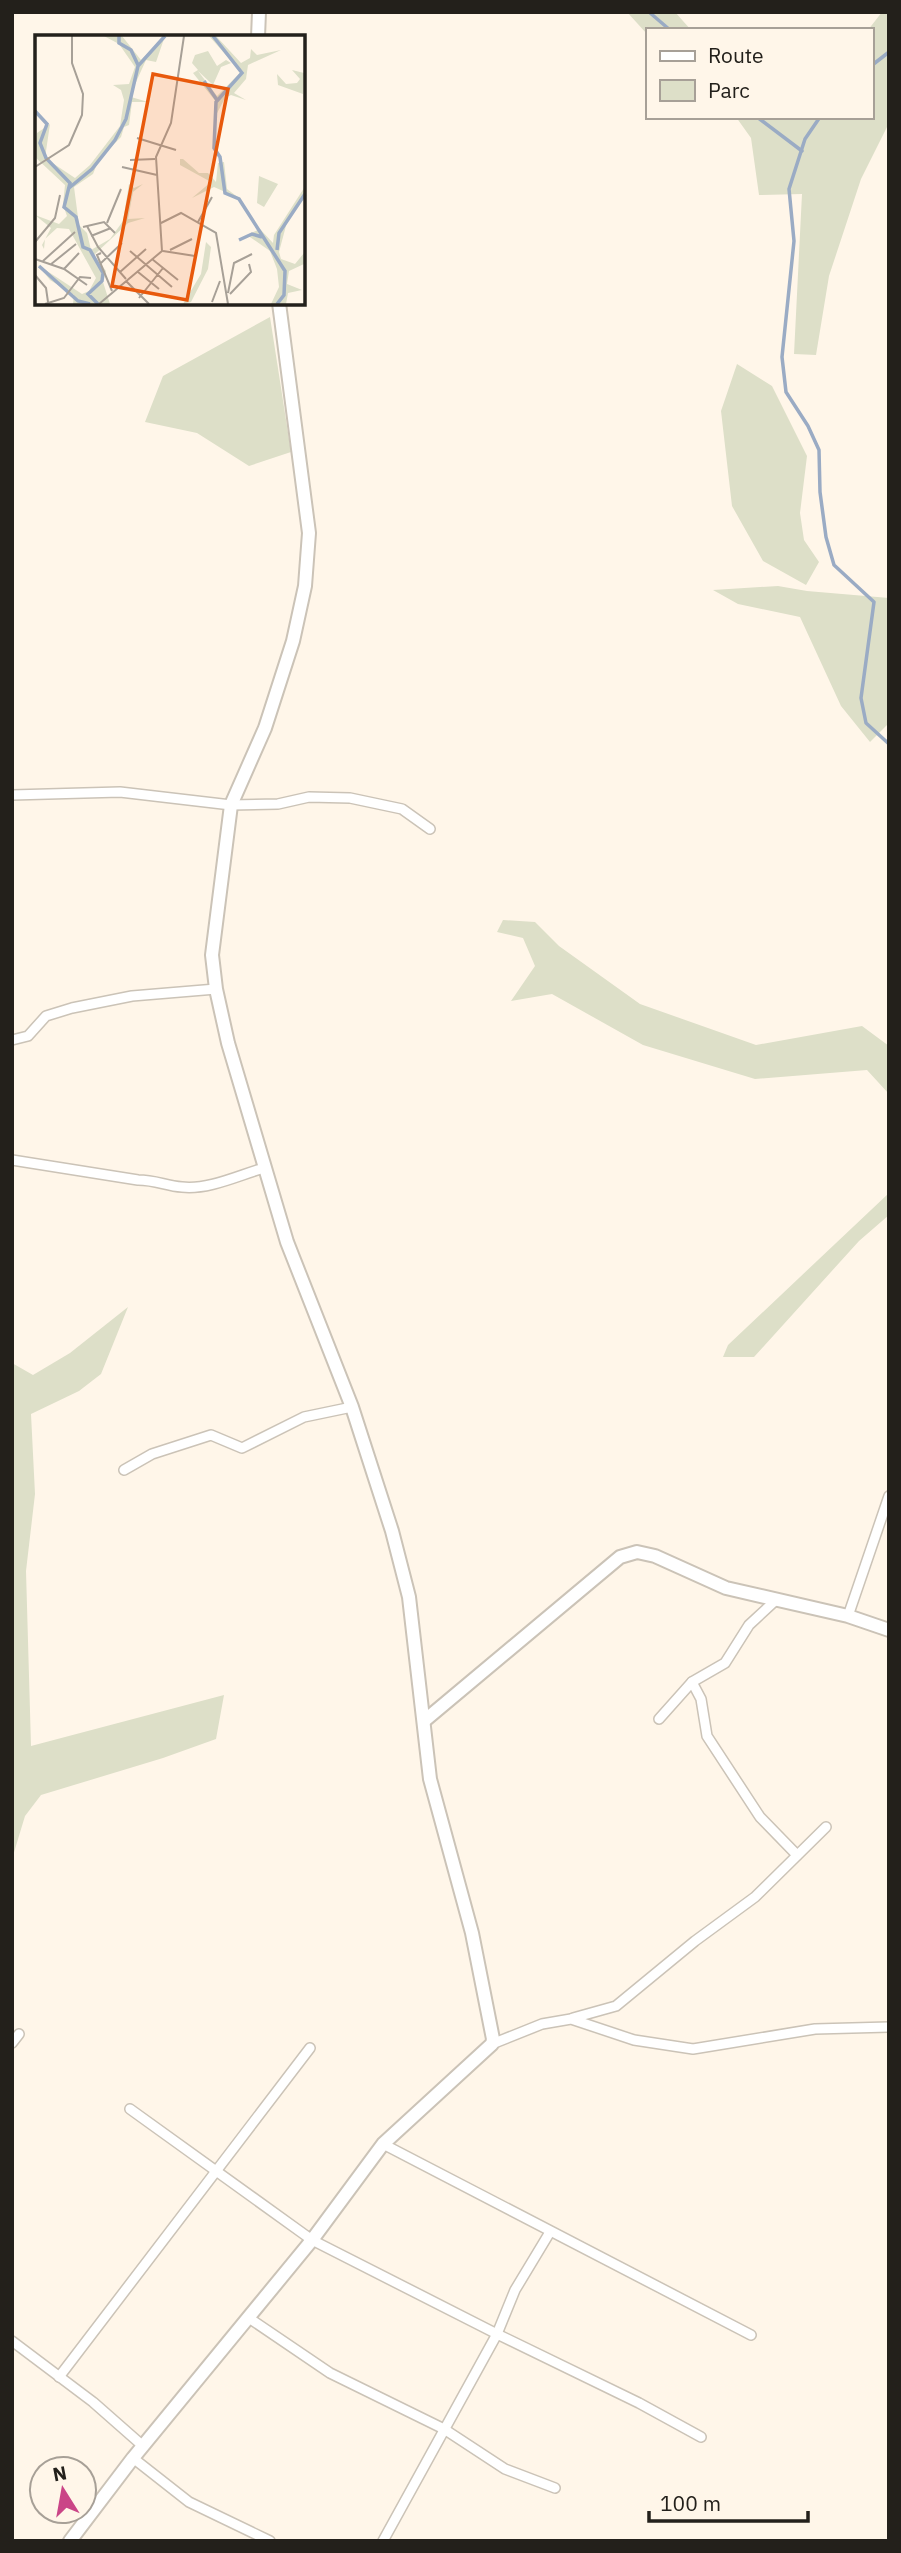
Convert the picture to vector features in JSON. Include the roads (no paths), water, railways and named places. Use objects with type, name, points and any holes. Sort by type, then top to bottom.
[{"type":"main road","points":[[258,35],[259,12]]},
{"type":"main road","points":[[70,2541],[133,2458],[312,2240],[383,2144],[492,2044],[491,2016],[472,1933],[430,1779],[409,1597],[392,1531],[352,1407],[287,1242],[264,1168],[216,989],[212,955],[231,805],[265,728],[293,641],[305,586],[309,533],[279,304]]},
{"type":"main road","points":[[424,1721],[620,1557],[637,1552],[655,1556],[726,1588],[848,1616],[889,1630]]},
{"type":"street","points":[[12,795],[120,792],[231,805],[278,804],[309,797],[350,798],[402,810],[430,829]]},
{"type":"street","points":[[12,1040],[28,1036],[46,1016],[72,1008],[132,996],[216,989]]},
{"type":"street","points":[[12,1160],[138,1180],[154,1180],[182,1187],[207,1185],[264,1168]]},
{"type":"street","points":[[124,1470],[152,1454],[211,1435],[243,1448],[304,1417],[352,1407]]},
{"type":"street","points":[[848,1616],[889,1496]]},
{"type":"street","points":[[659,1719],[692,1682],[726,1663],[748,1625],[777,1599]]},
{"type":"street","points":[[692,1682],[701,1699],[707,1736],[760,1817],[797,1855]]},
{"type":"street","points":[[492,2044],[542,2024],[615,2006],[695,1941],[755,1897],[826,1827]]},
{"type":"street","points":[[571,2019],[634,2040],[693,2049],[815,2029],[889,2027]]},
{"type":"street","points":[[12,2043],[19,2034]]},
{"type":"street","points":[[59,2377],[310,2048]]},
{"type":"street","points":[[130,2109],[312,2240],[639,2403],[701,2437]]},
{"type":"street","points":[[383,2144],[751,2335]]},
{"type":"street","points":[[383,2541],[496,2334],[516,2290],[550,2232]]},
{"type":"street","points":[[249,2318],[330,2373],[443,2429],[505,2469],[555,2488]]},
{"type":"street","points":[[12,2341],[93,2402],[143,2446]]},
{"type":"street","points":[[133,2458],[189,2502],[270,2541]]},
{"type":"waterway","points":[[649,12],[668,28]]},
{"type":"waterway","points":[[873,64],[889,52]]},
{"type":"waterway","points":[[760,119],[802,151]]},
{"type":"waterway","points":[[819,119],[805,139],[789,189],[794,241],[782,357],[786,392],[808,426],[819,450],[820,492],[826,537],[834,565],[874,602],[861,698],[866,723],[889,744]]}]
